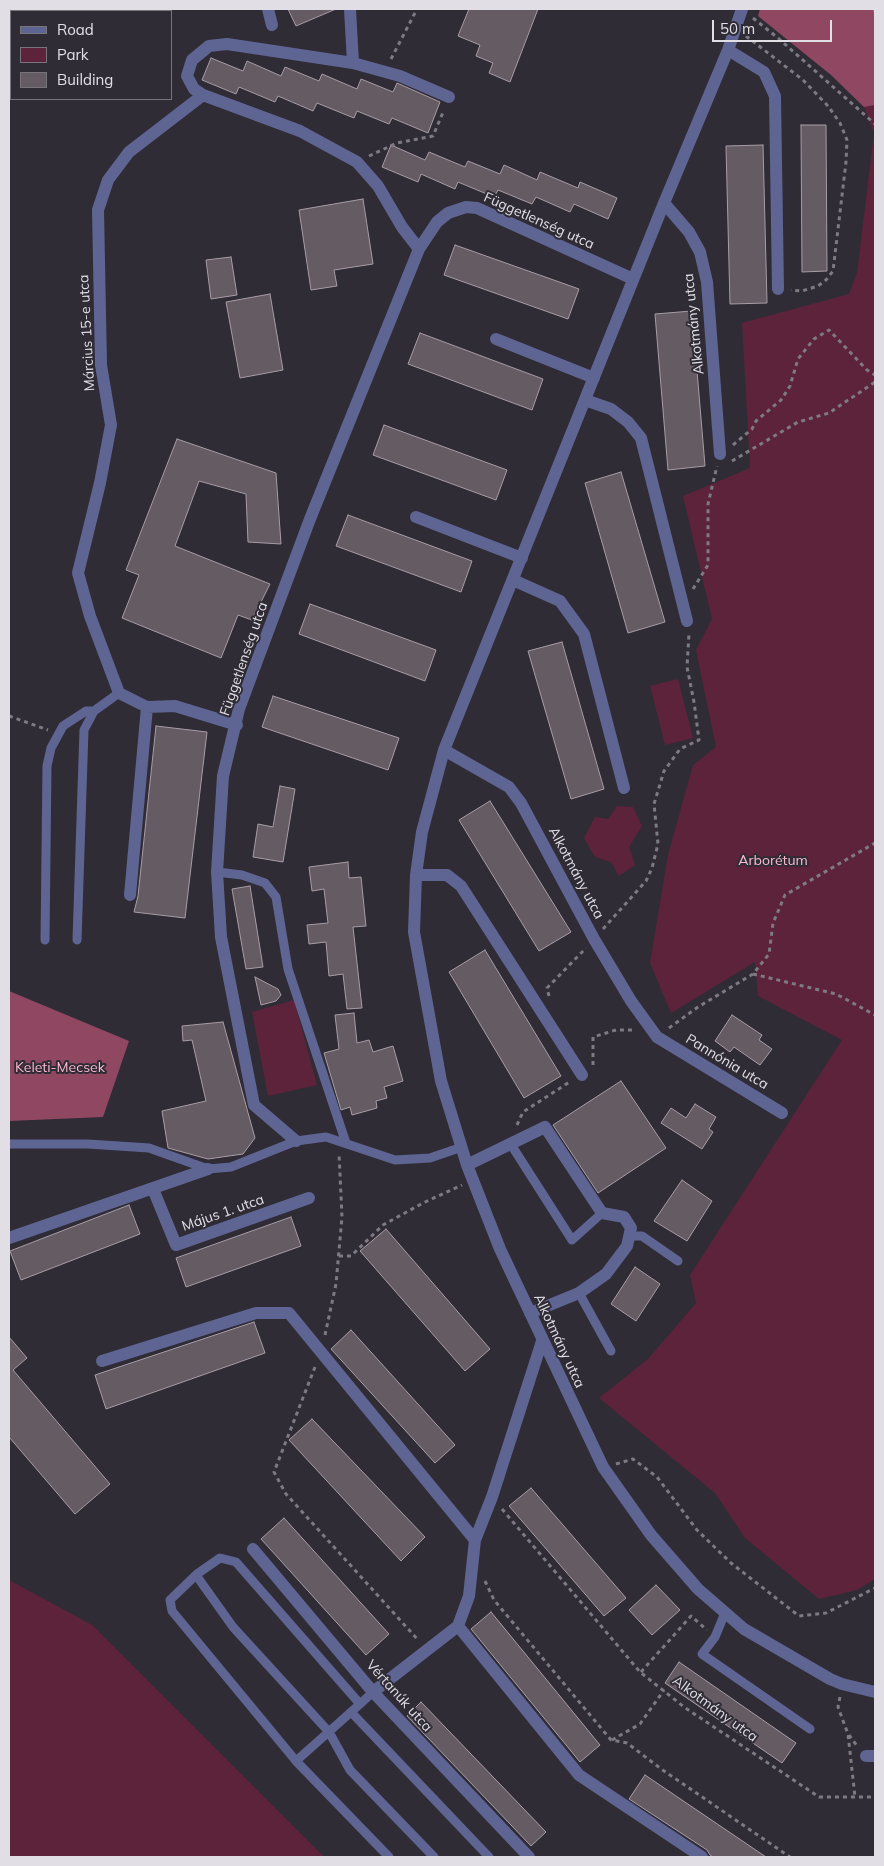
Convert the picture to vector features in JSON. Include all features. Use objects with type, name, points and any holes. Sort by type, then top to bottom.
[{"type":"street","points":[[268,9],[272,25]]},
{"type":"street","points":[[350,9],[353,63]]},
{"type":"street","name":"Alkotmány utca","points":[[741,11],[728,50],[664,203],[444,750],[422,832],[416,875],[414,932],[441,1081],[467,1165],[500,1249],[603,1467],[650,1535],[698,1589],[744,1629],[830,1679],[875,1692]]},
{"type":"street","points":[[418,250],[378,186],[357,162],[300,131],[203,95],[194,89],[187,76],[192,60],[209,46],[227,44],[353,63],[385,72],[449,97]]},
{"type":"street","points":[[728,50],[764,72],[776,96],[778,289]]},
{"type":"street","name":"Március 15-e utca","points":[[119,693],[90,616],[78,574],[100,483],[111,426],[101,365],[98,210],[108,180],[129,152],[203,95]]},
{"type":"street","name":"Alkotmány utca","points":[[664,203],[689,232],[700,252],[707,282],[720,454]]},
{"type":"street","name":"Függetlenség utca","points":[[296,1141],[254,1105],[221,937],[217,872],[224,776],[239,709],[310,519],[418,250],[442,217],[448,212],[466,207],[477,208],[634,279]]},
{"type":"street","points":[[496,339],[594,378]]},
{"type":"street","points":[[585,400],[611,409],[628,422],[641,438],[687,621]]},
{"type":"street","points":[[416,517],[522,558]]},
{"type":"street","points":[[513,580],[560,601],[584,634],[624,788]]},
{"type":"street","points":[[119,693],[148,707],[175,706],[237,724]]},
{"type":"street","points":[[130,895],[148,707]]},
{"type":"street","name":"Alkotmány utca","points":[[444,750],[509,787],[521,803],[594,939],[636,1008],[657,1037]]},
{"type":"street","points":[[416,875],[447,875],[461,886],[582,1075]]},
{"type":"street","name":"Pannónia utca","points":[[657,1037],[782,1113]]},
{"type":"street","points":[[467,1165],[545,1127],[602,1213],[624,1217],[631,1228],[626,1246],[606,1274],[579,1293],[530,1314]]},
{"type":"street","points":[[9,1238],[208,1169]]},
{"type":"street","name":"Május 1. utca","points":[[153,1189],[176,1245],[309,1198]]},
{"type":"street","points":[[102,1361],[256,1313],[290,1313],[320,1353],[475,1540]]},
{"type":"street","points":[[373,1692],[458,1626],[470,1596],[475,1540],[492,1497],[542,1341]]},
{"type":"street","name":"Vértanúk utca","points":[[253,1549],[373,1692],[528,1857]]},
{"type":"street","points":[[458,1626],[578,1775],[702,1857]]},
{"type":"lane","points":[[77,940],[84,730],[94,711],[119,693]]},
{"type":"lane","points":[[45,940],[47,766],[51,748],[63,726],[77,715],[86,711],[94,711]]},
{"type":"lane","points":[[217,872],[242,875],[265,883],[276,897],[288,969],[342,1141]]},
{"type":"lane","points":[[9,1144],[88,1144],[149,1148],[208,1169],[231,1167],[296,1141],[326,1138],[342,1141],[395,1160],[430,1158],[462,1147]]},
{"type":"lane","points":[[510,1143],[572,1240],[602,1213]]},
{"type":"lane","points":[[629,1236],[642,1236],[678,1261]]},
{"type":"lane","points":[[579,1293],[611,1351]]},
{"type":"lane","points":[[360,1704],[236,1562],[220,1558],[196,1575],[170,1600],[172,1611],[296,1761],[389,1857]]},
{"type":"lane","points":[[196,1575],[233,1627],[329,1732],[350,1770],[434,1857]]},
{"type":"lane","points":[[725,1613],[715,1637],[702,1654],[810,1729]]},
{"type":"lane","points":[[296,1761],[373,1692]]},
{"type":"lane","points":[[351,1712],[489,1857]]},
{"type":"path","points":[[385,72],[417,9]]},
{"type":"path","points":[[741,11],[756,20],[875,124]]},
{"type":"path","points":[[736,27],[809,87],[836,117],[847,140],[833,271],[826,280],[802,291],[778,289]]},
{"type":"path","points":[[357,162],[397,143],[433,136],[449,97]]},
{"type":"path","points":[[683,599],[697,585],[708,565],[708,504],[720,454],[742,439],[752,429],[756,420],[781,400],[790,386],[798,359],[814,339],[829,330],[867,370],[875,375]]},
{"type":"path","points":[[716,470],[798,422],[829,414],[875,382]]},
{"type":"path","points":[[553,1002],[547,988],[646,881],[652,868],[658,844],[654,804],[664,771],[680,749],[699,740],[687,667],[690,641],[687,621]]},
{"type":"path","points":[[9,716],[59,733]]},
{"type":"path","points":[[588,1060],[593,1068],[593,1037],[616,1030],[645,1031],[657,1037],[698,1008],[753,974],[769,954],[774,923],[785,895],[875,843]]},
{"type":"path","points":[[753,974],[836,994],[875,1015]]},
{"type":"path","points":[[523,1112],[544,1098]]},
{"type":"path","points":[[342,1141],[342,1216],[336,1284],[320,1353],[296,1420],[282,1447],[274,1472],[286,1494],[427,1650]]},
{"type":"path","points":[[338,1256],[351,1256],[382,1225],[423,1203],[463,1185]]},
{"type":"path","points":[[603,1467],[633,1460],[657,1477],[697,1530],[731,1563],[799,1616],[826,1613],[875,1588]]},
{"type":"path","name":"Alkotmány utca","points":[[492,1497],[640,1672],[699,1717],[819,1797],[875,1796]]},
{"type":"path","points":[[494,1600],[611,1740],[627,1743],[664,1771],[790,1857]]},
{"type":"path","points":[[640,1672],[691,1616],[715,1637]]},
{"type":"path","points":[[611,1740],[640,1724],[664,1690]]},
{"type":"path","points":[[838,1707],[848,1734],[855,1797]]},
{"type":"green space","points":[[760,9],[875,9],[875,105],[864,107],[831,75],[758,16]]},
{"type":"green space","name":"Arborétum","points":[[875,105],[875,1579],[857,1590],[819,1599],[745,1538],[715,1493],[599,1398],[648,1359],[696,1303],[690,1275],[842,1040],[758,996],[755,962],[671,1013],[650,963],[668,855],[693,765],[716,747],[696,650],[712,619],[683,496],[750,468],[742,323],[849,294],[857,273],[874,133],[864,107]]},
{"type":"green space","points":[[678,679],[693,738],[665,745],[650,686]]},
{"type":"green space","points":[[617,806],[633,807],[642,826],[629,847],[635,865],[619,876],[611,862],[595,857],[584,838],[595,817],[608,819]]},
{"type":"green space","name":"Keleti-Mecsek","points":[[9,991],[129,1041],[103,1117],[9,1121]]},
{"type":"green space","points":[[294,1000],[317,1085],[268,1096],[252,1012]]},
{"type":"green space","points":[[9,1580],[92,1625],[324,1857],[9,1857]]},
{"type":"building","points":[[288,9],[336,9],[296,26]]},
{"type":"building","points":[[469,9],[538,9],[510,82],[489,73],[493,63],[476,56],[480,45],[458,36]]},
{"type":"building","points":[[211,58],[243,71],[247,61],[281,76],[285,67],[319,81],[322,74],[357,89],[361,79],[393,92],[397,83],[440,102],[428,133],[392,118],[389,124],[357,111],[354,118],[317,103],[313,111],[278,96],[275,102],[239,87],[236,94],[202,80]]},
{"type":"building","points":[[801,125],[826,125],[827,271],[802,272]]},
{"type":"building","points":[[391,145],[425,160],[429,152],[465,167],[468,161],[500,174],[504,165],[537,180],[540,172],[578,188],[580,182],[617,198],[608,219],[574,204],[570,212],[536,197],[532,204],[498,190],[494,197],[458,182],[455,189],[421,174],[418,182],[382,167]]},
{"type":"building","points":[[763,145],[767,303],[730,304],[726,146]]},
{"type":"building","points":[[363,199],[373,264],[334,270],[337,286],[311,290],[299,210]]},
{"type":"building","points":[[455,245],[579,289],[568,319],[444,275]]},
{"type":"building","points":[[231,257],[237,295],[211,299],[206,260]]},
{"type":"building","points":[[270,294],[283,370],[240,378],[226,302]]},
{"type":"building","points":[[692,311],[705,466],[668,470],[655,314]]},
{"type":"building","points":[[420,333],[543,379],[532,410],[408,364]]},
{"type":"building","points":[[384,425],[507,470],[496,500],[373,455]]},
{"type":"building","points":[[177,439],[276,473],[281,544],[248,542],[246,494],[199,481],[175,546],[270,584],[252,620],[238,615],[221,658],[122,618],[139,575],[126,570]]},
{"type":"building","points":[[621,472],[665,622],[628,633],[585,483]]},
{"type":"building","points":[[348,515],[472,561],[461,592],[336,546]]},
{"type":"building","points":[[310,604],[436,650],[425,681],[299,634]]},
{"type":"building","points":[[562,642],[604,789],[571,799],[528,651]]},
{"type":"building","points":[[273,696],[399,738],[388,770],[262,727]]},
{"type":"building","points":[[156,726],[207,732],[185,918],[134,912],[138,896]]},
{"type":"building","points":[[280,786],[295,789],[283,862],[253,857],[258,824],[273,827]]},
{"type":"building","points":[[490,801],[571,932],[539,951],[459,820]]},
{"type":"building","points":[[348,862],[349,878],[361,877],[366,926],[353,927],[362,1008],[347,1009],[343,974],[329,976],[326,942],[309,944],[307,925],[328,923],[324,889],[312,891],[309,867]]},
{"type":"building","points":[[250,886],[263,967],[246,969],[232,889]]},
{"type":"building","points":[[485,950],[561,1076],[524,1098],[449,972]]},
{"type":"building","points":[[255,977],[278,989],[281,995],[276,1001],[261,1005]]},
{"type":"building","points":[[354,1013],[357,1043],[369,1040],[373,1052],[393,1046],[403,1081],[384,1087],[387,1098],[376,1101],[377,1108],[352,1115],[350,1107],[341,1110],[324,1053],[339,1049],[335,1015]]},
{"type":"building","points":[[732,1015],[762,1035],[759,1040],[772,1049],[760,1065],[734,1047],[730,1052],[715,1041]]},
{"type":"building","points":[[223,1022],[255,1138],[243,1154],[208,1159],[168,1148],[162,1111],[206,1101],[192,1040],[183,1041],[182,1026]]},
{"type":"building","points":[[621,1081],[666,1148],[598,1193],[553,1125]]},
{"type":"building","points":[[695,1104],[716,1117],[709,1129],[713,1132],[702,1149],[661,1123],[671,1108],[686,1118]]},
{"type":"building","points":[[682,1180],[712,1201],[687,1241],[654,1221]]},
{"type":"building","points":[[129,1205],[140,1234],[21,1280],[10,1251]]},
{"type":"building","points":[[291,1217],[301,1246],[186,1287],[176,1258]]},
{"type":"building","points":[[386,1229],[490,1349],[465,1371],[360,1251]]},
{"type":"building","points":[[635,1267],[660,1284],[636,1321],[611,1304]]},
{"type":"building","points":[[254,1322],[265,1353],[106,1409],[95,1375]]},
{"type":"building","points":[[351,1330],[455,1445],[435,1463],[331,1349]]},
{"type":"building","points":[[9,1337],[27,1358],[13,1370],[110,1484],[75,1514],[9,1437]]},
{"type":"building","points":[[312,1419],[425,1537],[401,1561],[289,1440]]},
{"type":"building","points":[[531,1488],[626,1598],[604,1616],[509,1506]]},
{"type":"building","points":[[284,1518],[389,1634],[366,1655],[261,1539]]},
{"type":"building","points":[[656,1585],[680,1610],[652,1635],[629,1610]]},
{"type":"building","points":[[491,1612],[600,1745],[580,1762],[471,1629]]},
{"type":"building","points":[[679,1662],[796,1743],[782,1763],[665,1683]]},
{"type":"building","points":[[421,1702],[546,1832],[531,1846],[407,1716]]},
{"type":"building","points":[[645,1775],[766,1857],[713,1857],[710,1855],[707,1850],[629,1799]]}]
